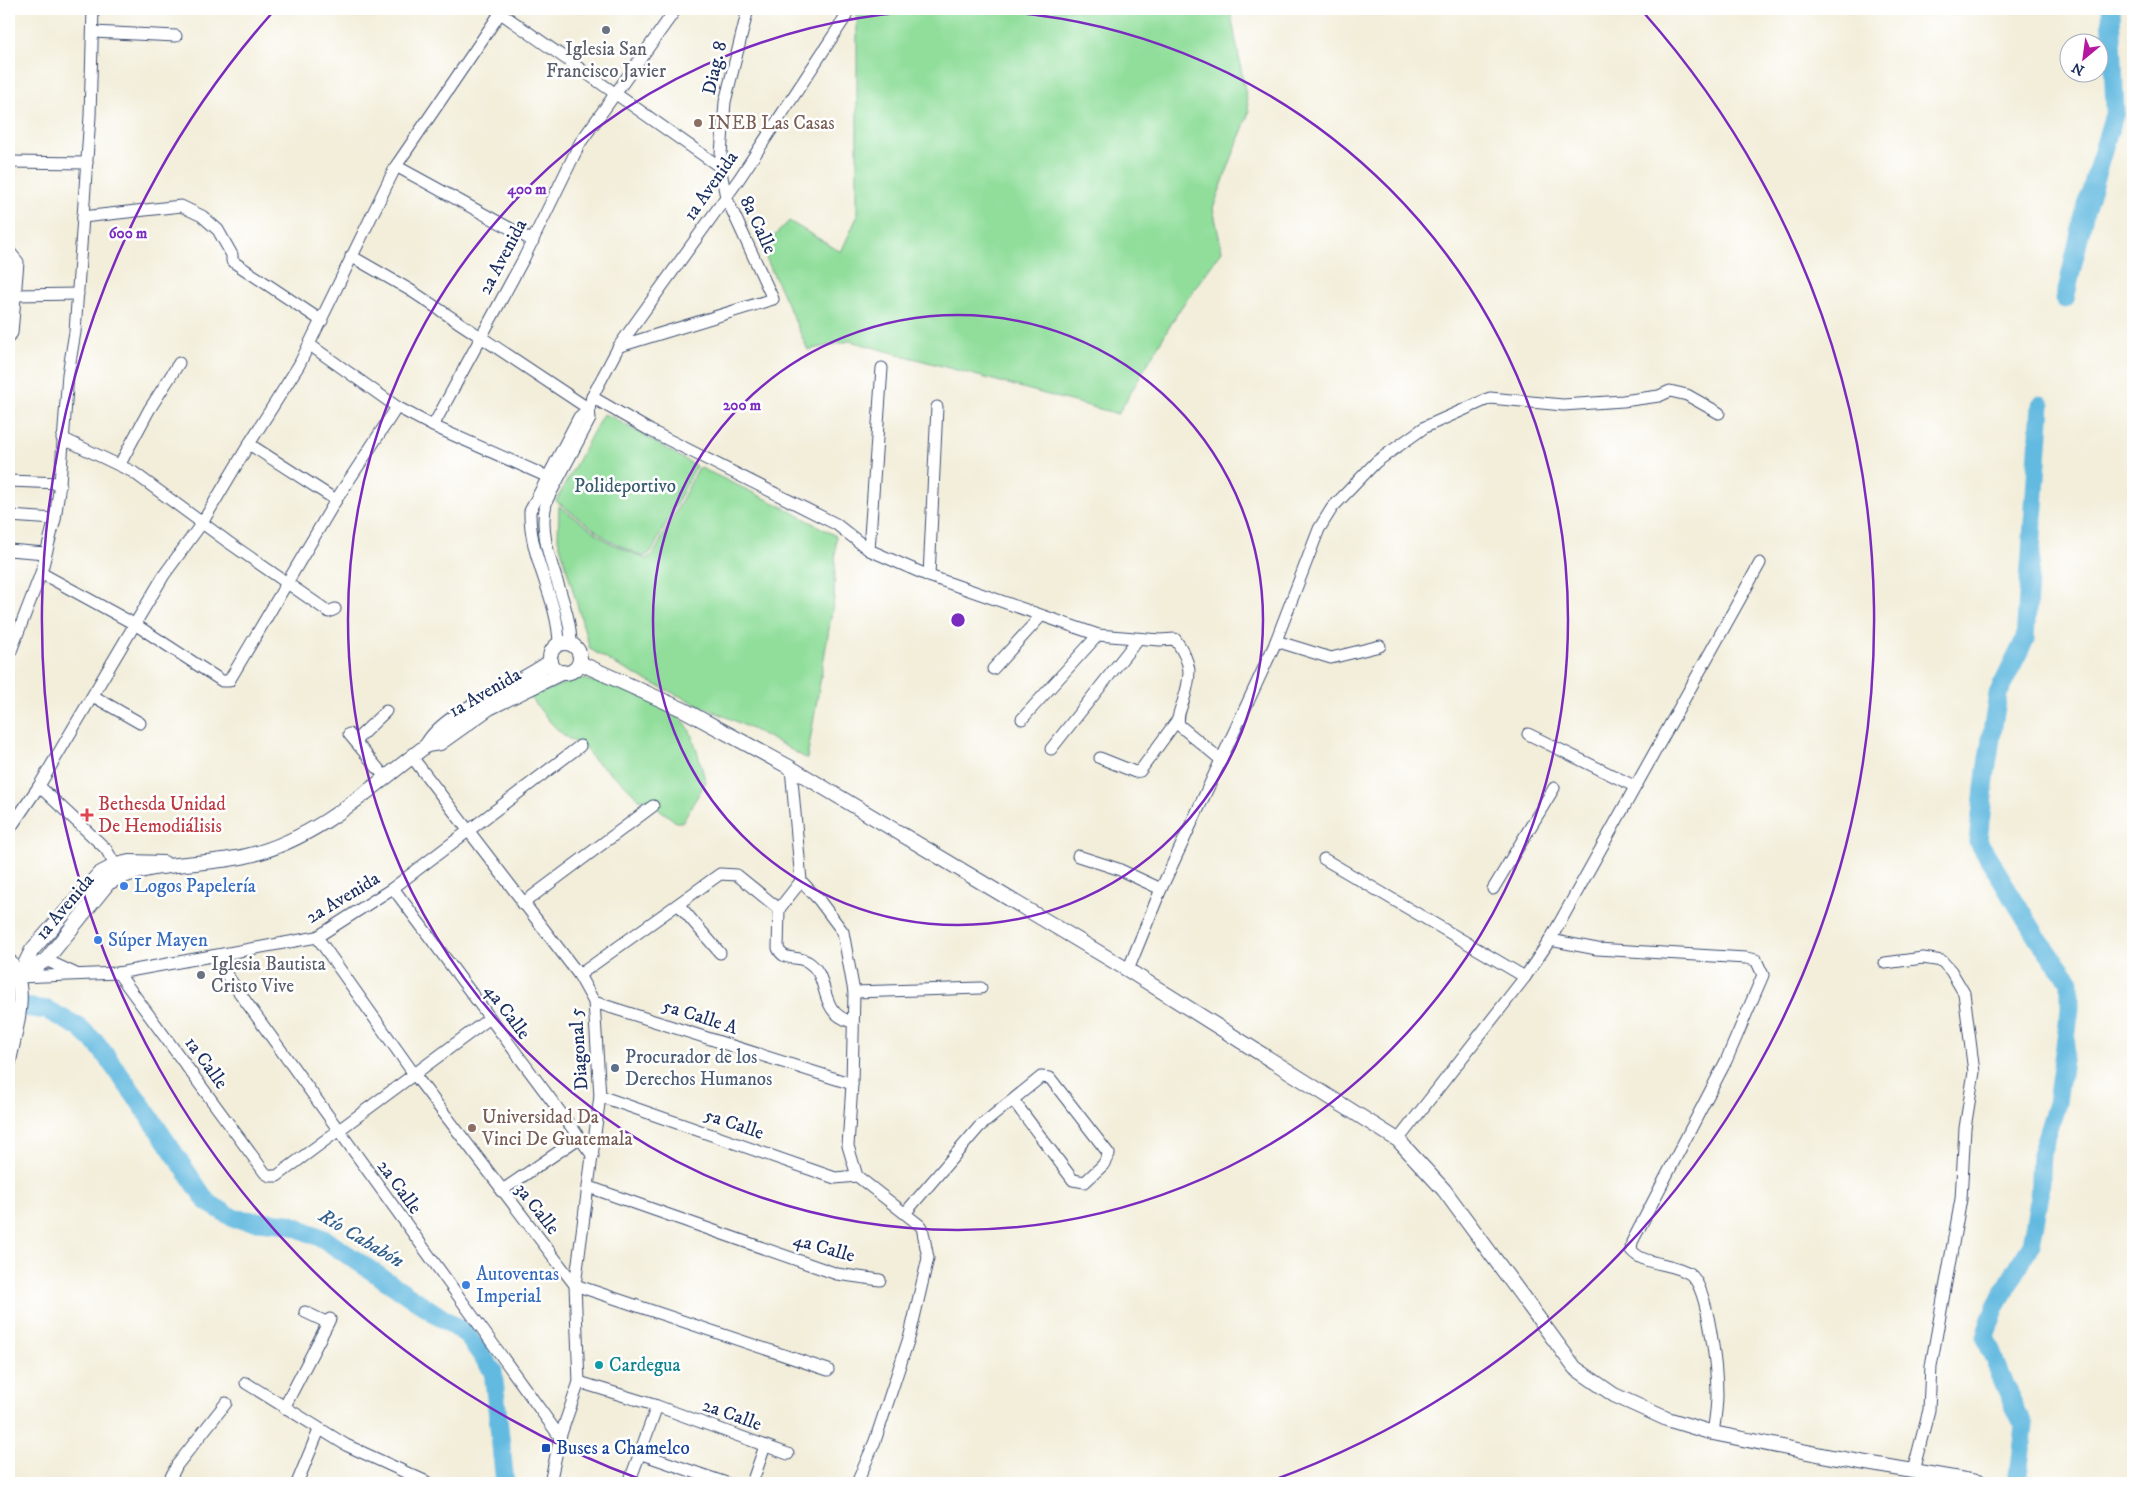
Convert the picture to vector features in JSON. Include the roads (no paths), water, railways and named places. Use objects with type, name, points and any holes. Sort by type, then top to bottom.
[{"type":"main road","points":[[565,644],[579,652],[580,663],[573,671],[563,672],[553,666],[551,661],[552,651],[565,644]]},
{"type":"main road","name":"1a Avenida","points":[[20,984],[38,943],[99,874],[157,861],[173,864],[220,862],[277,847],[334,816],[427,745],[433,734],[441,728],[488,697],[539,670],[551,661]]},
{"type":"main road","points":[[580,663],[684,710],[791,768],[1128,970],[1398,1140],[1444,1190],[1575,1368],[1623,1399],[1666,1419],[1713,1433],[1917,1476],[1982,1483]]},
{"type":"main road","name":"1a Avenida","points":[[427,745],[440,742],[489,708],[563,672]]},
{"type":"main road","name":"1a Avenida","points":[[20,984],[46,960],[118,870]]},
{"type":"main road","points":[[9,961],[20,984],[15,1030],[9,1061]]},
{"type":"street","points":[[9,656],[41,573],[55,519],[60,483],[62,438],[78,294],[87,163],[93,9]]},
{"type":"street","name":"2a Avenida","points":[[433,426],[533,241],[580,143],[676,9]]},
{"type":"street","name":"Diag. 8","points":[[720,167],[725,102],[748,9]]},
{"type":"street","points":[[9,830],[39,786],[164,576],[202,523],[310,345],[350,256],[396,166],[499,10],[720,167]]},
{"type":"street","name":"1a Avenida","points":[[565,644],[571,626],[545,538],[543,513],[552,479],[579,417],[591,403],[619,346],[726,197],[847,14]]},
{"type":"street","points":[[93,32],[176,36]]},
{"type":"street","points":[[9,162],[87,163]]},
{"type":"street","points":[[396,166],[533,241]]},
{"type":"street","name":"8a Calle","points":[[619,346],[773,299],[726,197],[720,167]]},
{"type":"street","points":[[83,217],[181,206],[202,216],[218,230],[232,255],[232,261],[322,321]]},
{"type":"street","points":[[9,251],[18,262],[12,333],[9,337]]},
{"type":"street","points":[[350,256],[410,290],[480,338],[591,403],[836,524],[869,550],[929,576],[1098,635],[1138,639],[1175,639],[1185,652],[1190,679],[1178,719],[1140,771],[1135,772],[1100,758]]},
{"type":"street","points":[[16,295],[78,294]]},
{"type":"street","points":[[310,345],[397,406],[433,426],[552,479]]},
{"type":"street","points":[[120,464],[149,410],[179,363]]},
{"type":"street","points":[[869,550],[882,368]]},
{"type":"street","points":[[1128,970],[1161,889],[1276,641],[1319,529],[1332,508],[1376,462],[1425,427],[1490,398],[1563,405],[1623,401],[1659,396],[1670,391],[1687,395],[1719,413]]},
{"type":"street","points":[[41,573],[136,625],[222,681],[229,681],[336,500],[397,406]]},
{"type":"street","points":[[929,576],[937,407]]},
{"type":"street","points":[[62,438],[120,464],[329,612],[335,608]]},
{"type":"street","points":[[249,444],[336,500]]},
{"type":"street","points":[[9,481],[60,483]]},
{"type":"street","points":[[9,516],[55,519]]},
{"type":"street","points":[[9,550],[45,553]]},
{"type":"street","points":[[1398,1140],[1525,977],[1550,940],[1634,786],[1760,563]]},
{"type":"street","points":[[993,669],[1041,616]]},
{"type":"street","points":[[1022,720],[1098,635]]},
{"type":"street","points":[[1051,749],[1138,639]]},
{"type":"street","points":[[1276,641],[1331,658],[1380,646]]},
{"type":"street","points":[[92,696],[140,723]]},
{"type":"street","points":[[385,777],[352,737],[386,711]]},
{"type":"street","points":[[1178,719],[1184,731],[1220,759]]},
{"type":"street","points":[[1528,734],[1634,786]]},
{"type":"street","name":"2a Avenida","points":[[20,984],[118,973],[317,937],[394,888],[580,746]]},
{"type":"street","name":"Diagonal 5","points":[[412,757],[522,904],[579,975],[594,1002],[600,1096],[575,1286],[578,1382],[560,1437],[550,1483]]},
{"type":"street","points":[[791,768],[801,881],[819,900],[843,932],[854,992],[852,1084],[848,1146],[857,1176],[906,1212],[922,1227],[928,1258],[910,1335],[875,1441],[857,1483]]},
{"type":"street","points":[[39,786],[106,849],[118,870]]},
{"type":"street","points":[[1493,888],[1554,788]]},
{"type":"street","points":[[522,904],[653,806]]},
{"type":"street","points":[[1078,856],[1118,870],[1161,889]]},
{"type":"street","points":[[1324,859],[1525,977]]},
{"type":"street","points":[[579,975],[720,874],[729,873],[737,875],[779,909]]},
{"type":"street","points":[[801,881],[779,909],[778,948],[784,956],[808,961],[817,971],[829,1004],[836,1016],[852,1022]]},
{"type":"street","name":"4a Calle","points":[[394,888],[593,1156]]},
{"type":"street","points":[[679,905],[720,953]]},
{"type":"street","name":"3a Calle","points":[[317,937],[414,1074],[575,1286]]},
{"type":"street","points":[[1550,940],[1596,949],[1746,958],[1756,960],[1763,975],[1726,1061],[1653,1198],[1632,1242],[1631,1250],[1636,1256],[1680,1269],[1690,1275],[1702,1292],[1717,1383],[1717,1414],[1713,1433]]},
{"type":"street","name":"2a Calle","points":[[212,956],[560,1437]]},
{"type":"street","points":[[1885,963],[1923,958],[1942,961],[1951,971],[1964,993],[1974,1072],[1964,1136],[1960,1199],[1931,1366],[1929,1410],[1917,1476]]},
{"type":"street","points":[[46,960],[80,976]]},
{"type":"street","name":"1a Calle","points":[[118,973],[265,1173],[270,1176],[277,1176],[337,1130]]},
{"type":"street","points":[[854,992],[981,988]]},
{"type":"street","name":"5a Calle A","points":[[594,1002],[852,1084]]},
{"type":"street","points":[[337,1130],[490,1018]]},
{"type":"street","points":[[906,1212],[980,1126],[1041,1077],[1050,1078],[1109,1154],[1107,1160],[1085,1182],[1073,1180],[1013,1100]]},
{"type":"street","name":"5a Calle","points":[[600,1096],[835,1178],[857,1176]]},
{"type":"street","points":[[501,1191],[579,1138]]},
{"type":"street","name":"4a Calle","points":[[589,1187],[837,1274],[880,1280]]},
{"type":"street","points":[[575,1286],[828,1370]]},
{"type":"street","points":[[284,1408],[329,1321],[305,1312]]},
{"type":"street","name":"2a Calle","points":[[578,1382],[657,1406],[788,1454]]},
{"type":"street","points":[[246,1383],[346,1445],[429,1483]]},
{"type":"street","points":[[168,1483],[177,1465],[226,1403]]},
{"type":"street","points":[[629,1483],[657,1406]]},
{"type":"street","points":[[297,1483],[319,1430]]},
{"type":"street","points":[[752,1483],[765,1446]]},
{"type":"street","points":[[639,1453],[726,1483]]},
{"type":"waterway","points":[[2065,299],[2085,211],[2115,111],[2111,9]]},
{"type":"waterway","points":[[2017,1483],[2024,1426],[2005,1387],[1985,1336],[1996,1306],[2031,1244],[2039,1201],[2041,1154],[2057,1103],[2070,1009],[2070,981],[2037,937],[1978,841],[1986,771],[1998,694],[2025,639],[2041,405]]},
{"type":"waterway","name":"Río Cahabón","points":[[9,1005],[47,1010],[79,1027],[98,1045],[141,1104],[207,1202],[235,1219],[289,1224],[324,1239],[466,1334],[493,1371],[505,1483]]},
{"type":"place","name":"Iglesia San Francisco Javier","points":[[606,30]]},
{"type":"place","name":"INEB Las Casas","points":[[698,123]]},
{"type":"place","name":"Bethesda Unidad De Hemodiálisis","points":[[87,815]]},
{"type":"place","name":"Logos Papelería","points":[[124,886]]},
{"type":"place","name":"Súper Mayen","points":[[98,940]]},
{"type":"place","name":"Iglesia Bautista Cristo Vive","points":[[201,975]]},
{"type":"place","name":"Procurador de los Derechos Humanos","points":[[615,1068]]},
{"type":"place","name":"Universidad Da Vinci De Guatemala","points":[[472,1128]]},
{"type":"place","name":"Autoventas Imperial","points":[[466,1285]]},
{"type":"place","name":"Cardegua","points":[[599,1365]]},
{"type":"place","name":"Buses a Chamelco","points":[[546,1448]]},
{"type":"park label","name":"Polideportivo","points":[[625,486]]}]
